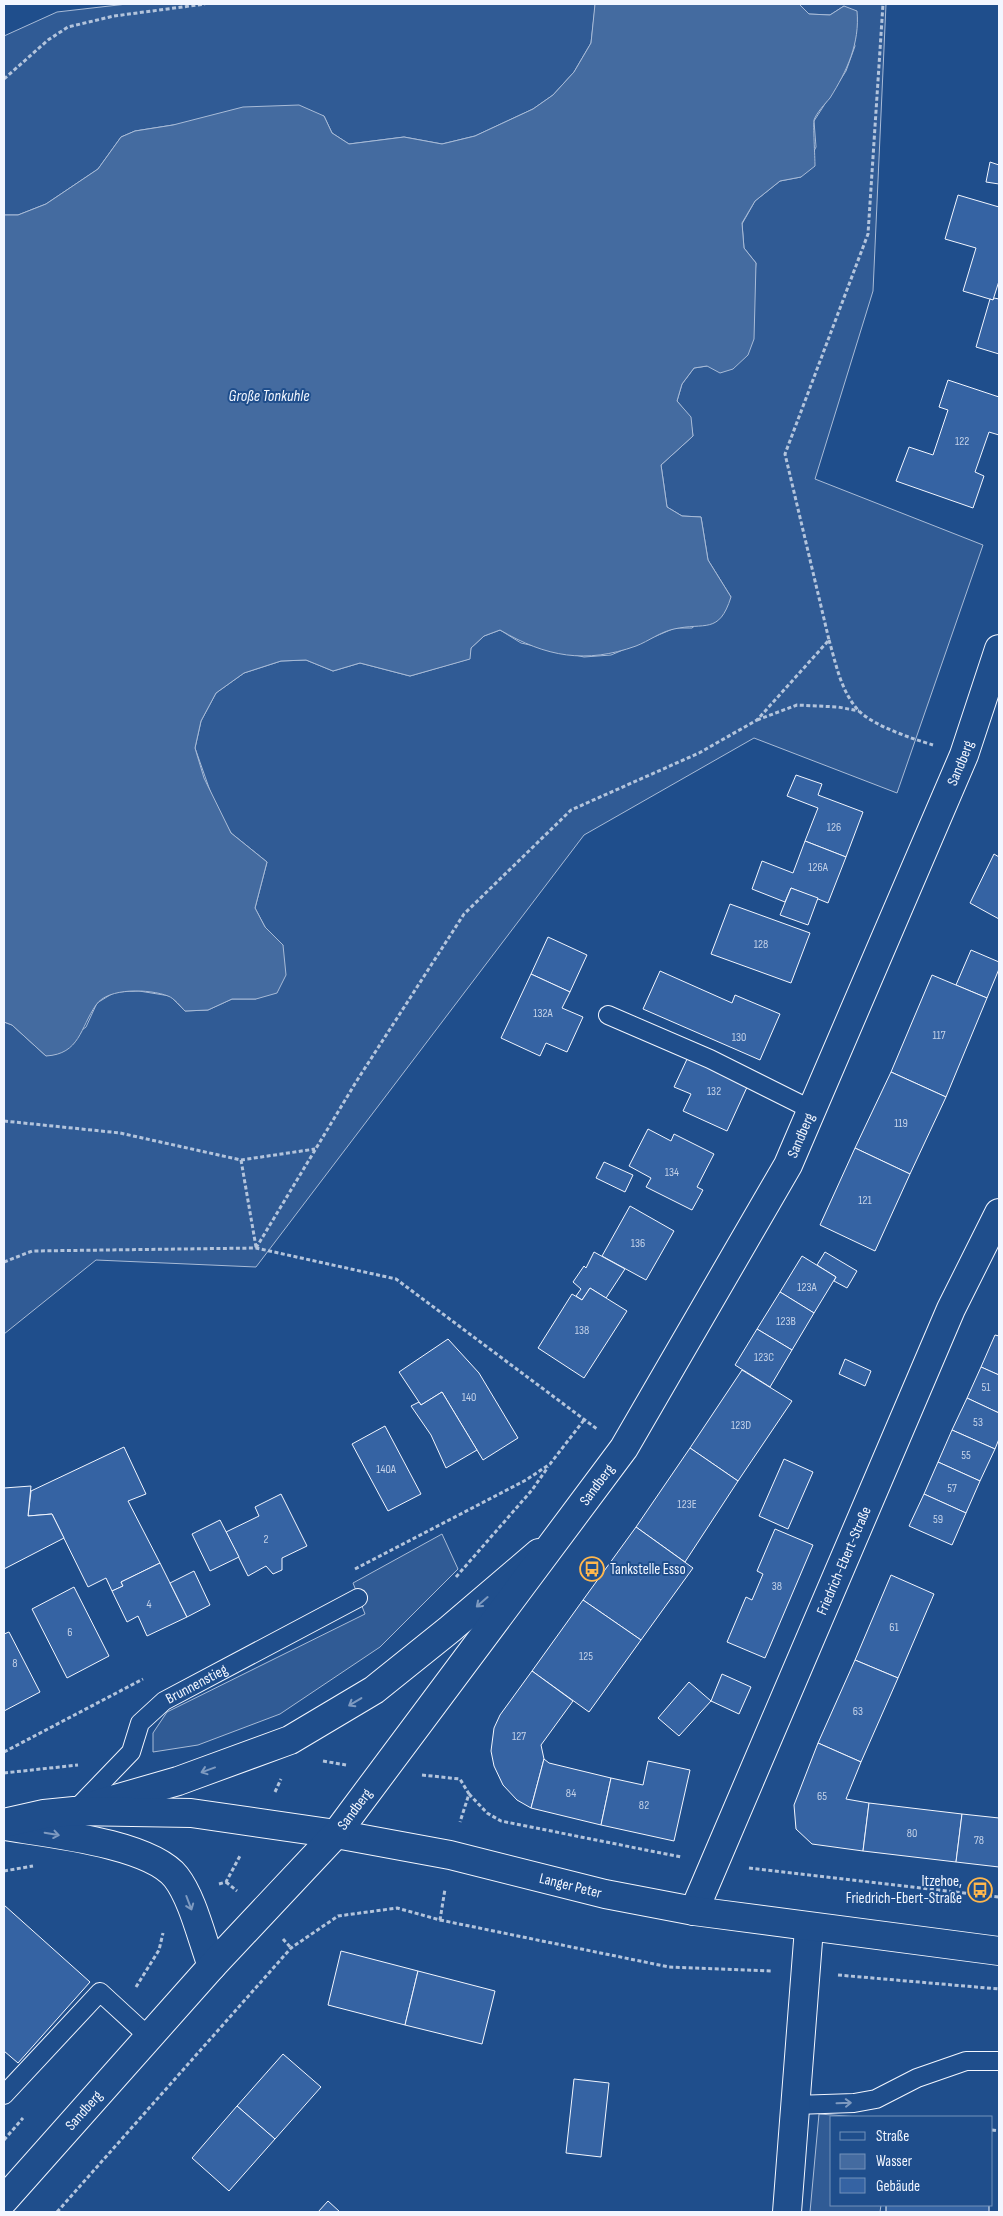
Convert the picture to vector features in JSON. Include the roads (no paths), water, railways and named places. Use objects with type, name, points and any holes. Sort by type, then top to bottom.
[{"type":"main road","name":"Sandberg","points":[[4,2200],[212,1966],[336,1834],[624,1448],[788,1165],[964,755],[999,649]]},
{"type":"main road","name":"Friedrich-Ebert-Straße","points":[[694,1911],[951,1309],[999,1213]]},
{"type":"main road","points":[[74,1811],[178,1781],[290,1740],[374,1690],[450,1629],[559,1535]]},
{"type":"main road","points":[[4,1824],[44,1814],[74,1811],[191,1813],[336,1834]]},
{"type":"main road","points":[[4,1824],[113,1844],[167,1869],[176,1877],[187,1896],[212,1966]]},
{"type":"main road","name":"Langer Peter","points":[[336,1834],[450,1855],[605,1894],[694,1911],[809,1928],[999,1951]]},
{"type":"main road","points":[[787,2212],[809,1928]]},
{"type":"lane","points":[[608,1015],[710,1059],[812,1110]]},
{"type":"lane","name":"Brunnenstieg","points":[[74,1811],[131,1752],[140,1723],[164,1701],[358,1598]]},
{"type":"lane","points":[[4,2095],[39,2051],[100,1992],[149,2037]]},
{"type":"lane","points":[[795,2105],[854,2103],[876,2099],[917,2078],[966,2061],[999,2061]]},
{"type":"water","name":"Große Tonkuhle","points":[[595,4],[799,4],[809,14],[830,15],[844,6],[857,11],[856,34],[847,67],[830,98],[814,120],[815,166],[801,177],[780,181],[755,201],[742,223],[744,248],[756,263],[754,339],[748,355],[733,369],[720,373],[707,366],[694,368],[682,384],[677,401],[691,417],[693,436],[661,465],[667,507],[682,516],[701,517],[708,560],[731,597],[726,609],[716,622],[710,625],[669,630],[636,646],[600,655],[566,655],[550,652],[500,630],[484,636],[471,648],[470,659],[410,676],[360,663],[333,671],[306,660],[281,661],[244,673],[216,693],[201,721],[195,748],[204,778],[231,833],[267,862],[255,908],[265,927],[283,945],[286,975],[277,993],[256,999],[232,999],[208,1010],[185,1011],[168,996],[140,991],[119,992],[102,999],[96,1005],[73,1045],[57,1054],[46,1056],[12,1025],[4,1022],[4,215],[18,215],[46,204],[98,169],[121,137],[135,131],[173,125],[243,107],[299,105],[324,116],[332,133],[349,144],[404,137],[442,144],[475,136],[533,109],[553,95],[574,72],[591,43]]},
{"type":"place","name":"Tankstelle Esso","points":[[592,1569]]},
{"type":"place","name":"Itzehoe, Friedrich-Ebert-Straße","points":[[980,1890]]}]
